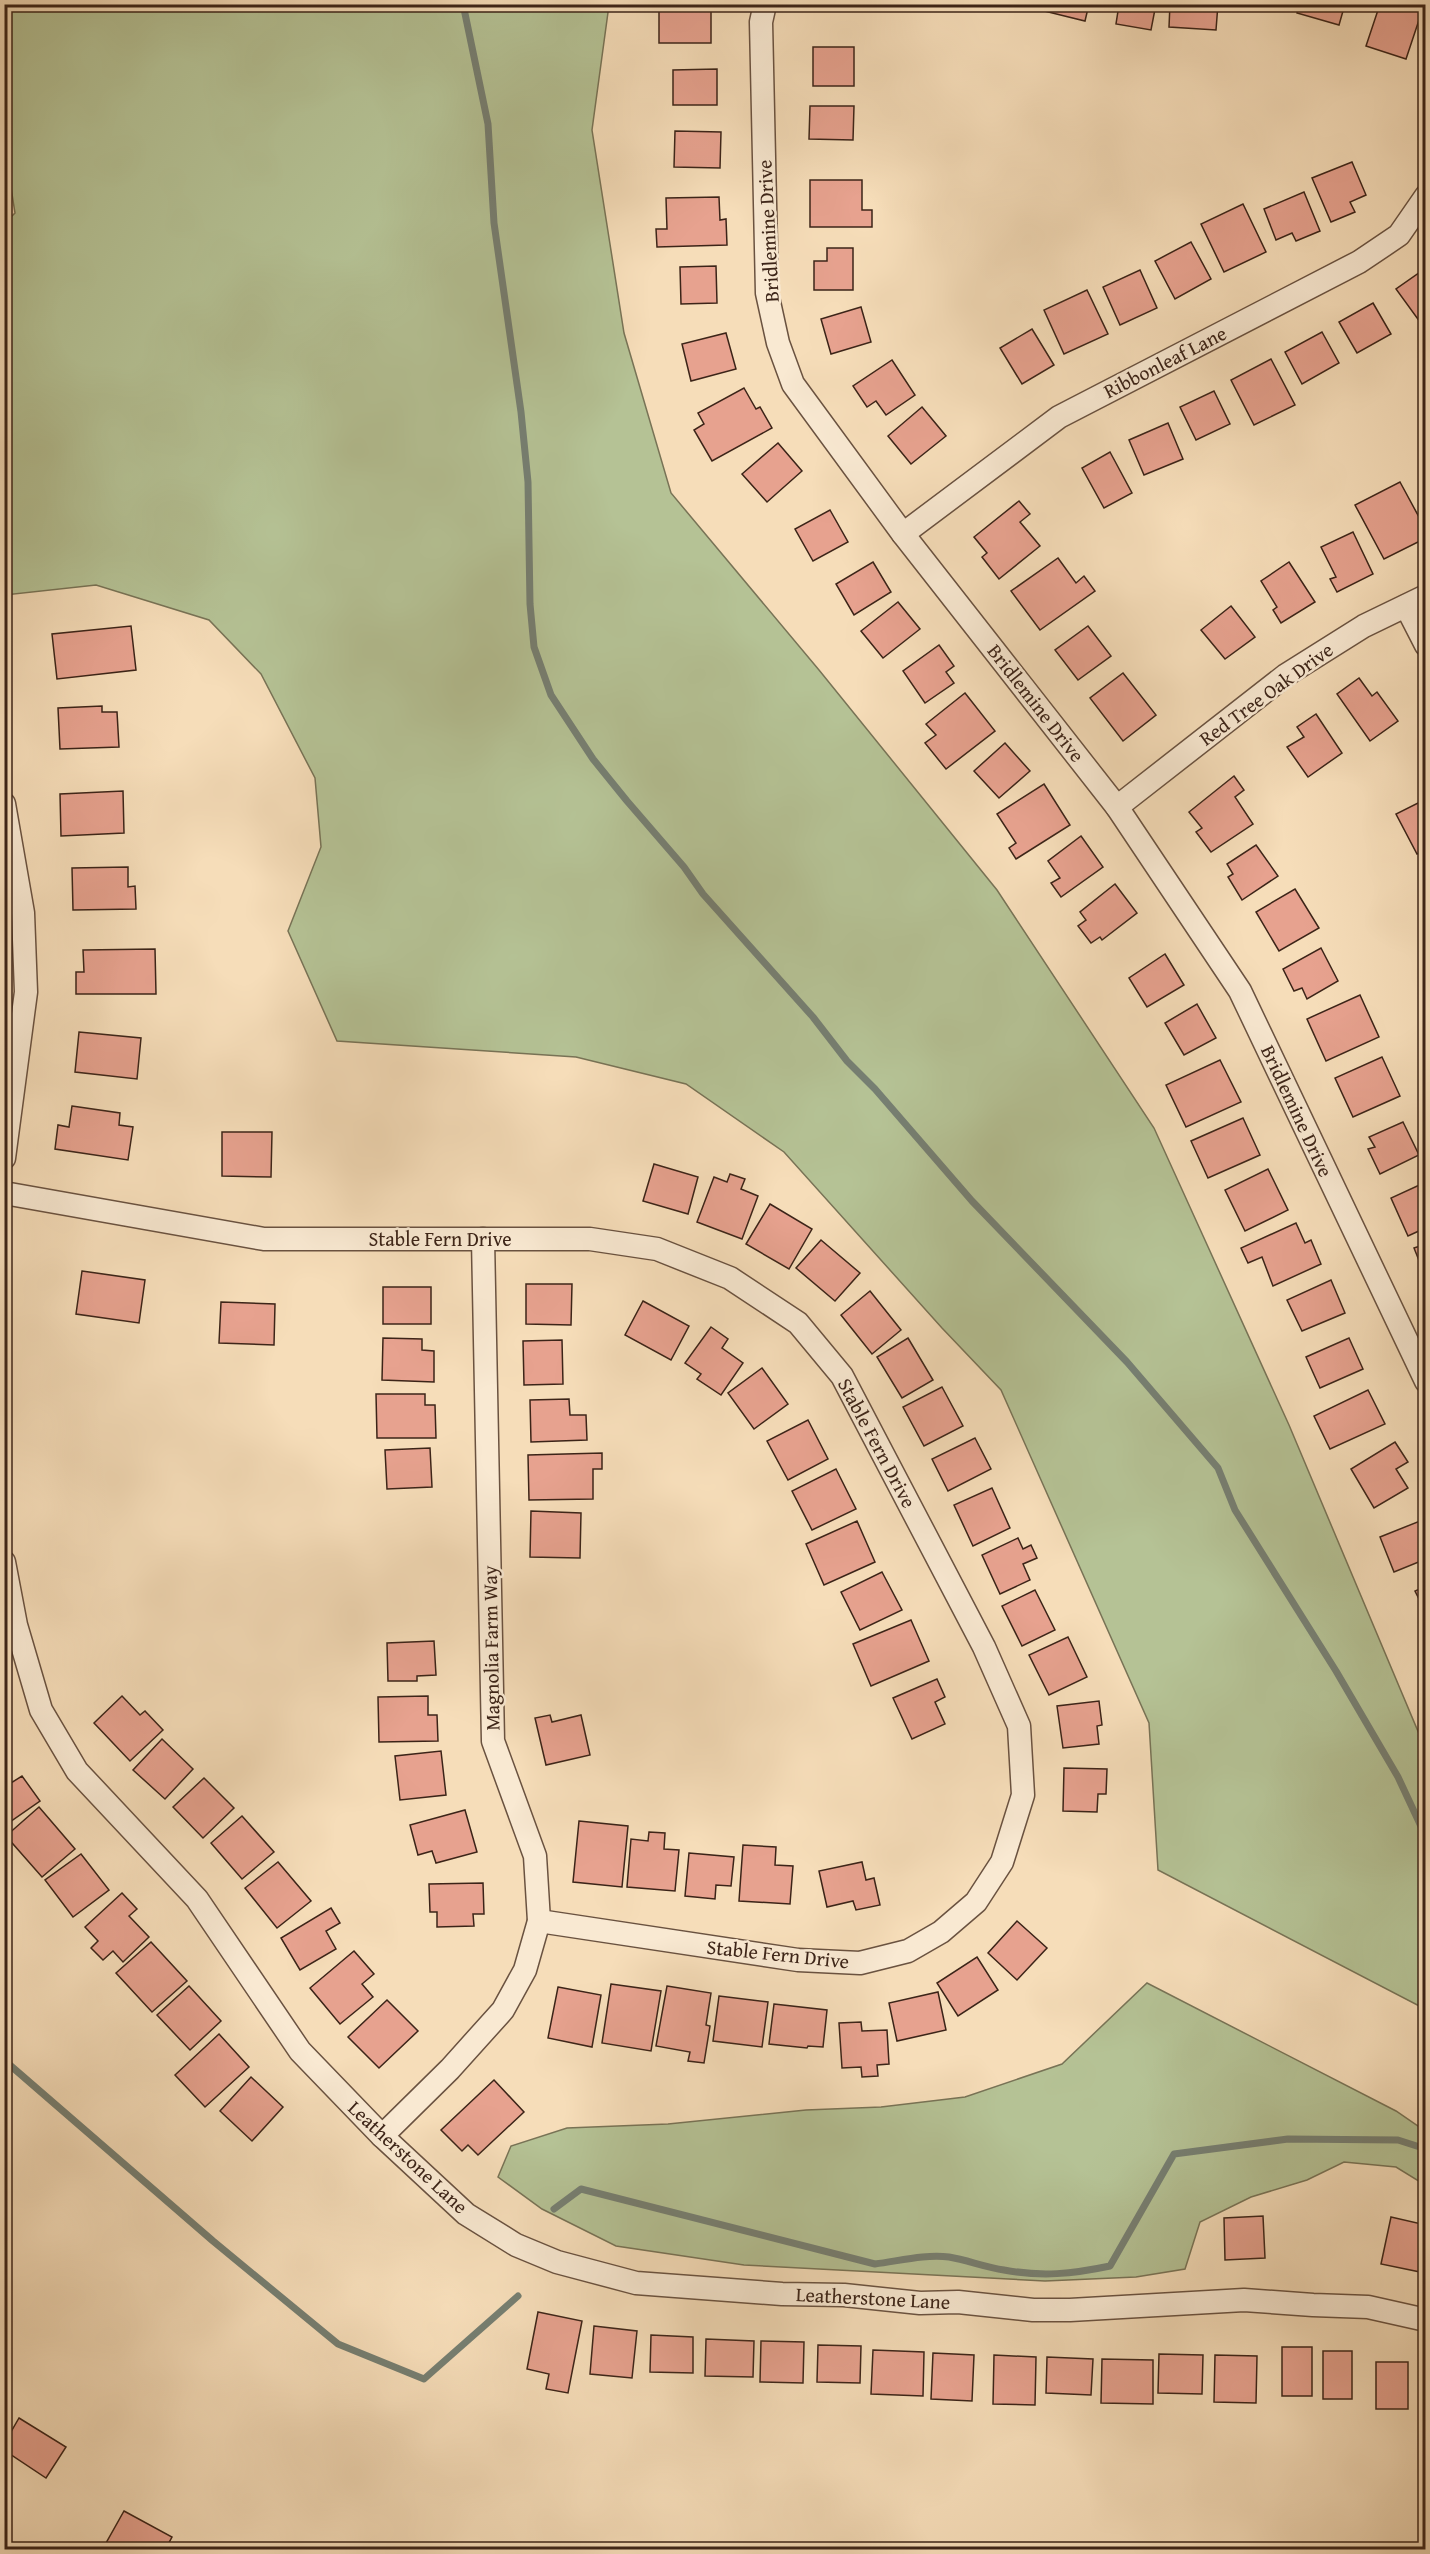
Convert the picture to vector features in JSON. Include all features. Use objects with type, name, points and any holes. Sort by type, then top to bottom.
[{"type":"street","name":"Bridlemine Drive","points":[[765,4],[761,22],[767,293],[778,343],[793,384],[903,534],[1117,807],[1240,991],[1425,1381]]},
{"type":"street","name":"Ribbonleaf Lane","points":[[903,534],[1059,417],[1359,262],[1399,235],[1425,196]]},
{"type":"street","name":"Red Tree Oak Drive","points":[[1117,807],[1286,675],[1364,626],[1416,601]]},
{"type":"street","points":[[1416,601],[1425,645]]},
{"type":"street","points":[[4,804],[23,913],[26,992],[4,1158]]},
{"type":"street","name":"Stable Fern Drive","points":[[4,1193],[264,1239],[590,1239],[657,1250],[730,1278],[798,1323],[842,1376],[984,1647],[1019,1726],[1023,1795],[1002,1862],[976,1902],[941,1932],[908,1951],[860,1963],[798,1960],[539,1921]]},
{"type":"street","name":"Magnolia Farm Way","points":[[382,2136],[450,2069],[503,2010],[525,1970],[539,1921],[535,1856],[493,1741],[483,1239]]},
{"type":"street","name":"Leatherstone Lane","points":[[4,1562],[16,1625],[41,1710],[77,1771],[197,1899],[300,2051],[382,2136],[466,2214],[516,2245],[557,2262],[636,2283],[782,2294],[844,2295],[920,2303],[958,2302],[1033,2310],[1244,2300],[1368,2307],[1425,2320]]},
{"type":"green space","points":[[4,5],[609,5],[592,130],[624,333],[671,493],[819,670],[997,890],[1154,1128],[1289,1425],[1425,1748],[1425,2009],[1158,1870],[1149,1723],[1001,1390],[942,1328],[784,1152],[686,1084],[576,1057],[337,1041],[288,931],[321,847],[315,778],[261,674],[209,620],[96,585],[5,595],[4,224],[15,213],[4,144]]},
{"type":"green space","points":[[1147,1983],[1396,2111],[1425,2131],[1425,2185],[1396,2167],[1344,2162],[1307,2180],[1251,2197],[1200,2222],[1185,2269],[1136,2277],[1045,2281],[744,2265],[616,2246],[542,2209],[498,2177],[511,2146],[567,2128],[668,2124],[806,2110],[881,2107],[965,2097],[1062,2064]]},
{"type":"building","points":[[659,4],[711,4],[711,43],[659,43]]},
{"type":"building","points":[[1041,4],[1089,4],[1085,21],[1040,10]]},
{"type":"building","points":[[1107,4],[1156,4],[1151,30],[1116,24],[1118,11],[1106,9]]},
{"type":"building","points":[[1170,4],[1218,4],[1216,30],[1169,27]]},
{"type":"building","points":[[1236,4],[1283,4],[1283,6],[1236,6]]},
{"type":"building","points":[[1299,4],[1345,4],[1339,25],[1297,13]]},
{"type":"building","points":[[1380,4],[1424,5],[1406,59],[1366,46]]},
{"type":"building","points":[[813,47],[854,47],[854,86],[813,86]]},
{"type":"building","points":[[717,69],[717,105],[673,105],[673,70]]},
{"type":"building","points":[[810,106],[854,106],[853,140],[809,139]]},
{"type":"building","points":[[675,131],[721,132],[720,168],[674,167]]},
{"type":"building","points":[[1352,162],[1366,195],[1350,202],[1355,212],[1331,222],[1312,178]]},
{"type":"building","points":[[810,180],[862,180],[862,210],[872,210],[872,227],[810,227]]},
{"type":"building","points":[[1304,192],[1320,231],[1296,241],[1292,233],[1276,240],[1264,209]]},
{"type":"building","points":[[719,197],[720,220],[726,219],[727,245],[657,247],[656,229],[667,229],[666,198]]},
{"type":"building","points":[[1243,204],[1266,252],[1224,272],[1201,224]]},
{"type":"building","points":[[1191,242],[1211,279],[1175,299],[1155,261]]},
{"type":"building","points":[[827,248],[853,248],[853,290],[814,290],[814,261],[827,261]]},
{"type":"building","points":[[716,266],[717,303],[681,304],[680,267]]},
{"type":"building","points":[[1426,268],[1426,318],[1420,322],[1396,289]]},
{"type":"building","points":[[1140,270],[1157,308],[1120,325],[1103,287]]},
{"type":"building","points":[[1087,290],[1108,334],[1064,354],[1044,310]]},
{"type":"building","points":[[1373,303],[1391,334],[1357,353],[1339,322]]},
{"type":"building","points":[[861,307],[871,342],[831,354],[821,319]]},
{"type":"building","points":[[1032,329],[1054,365],[1022,384],[1000,348]]},
{"type":"building","points":[[1322,332],[1339,363],[1302,384],[1285,352]]},
{"type":"building","points":[[726,333],[736,369],[691,381],[682,344]]},
{"type":"building","points":[[1271,359],[1295,405],[1254,425],[1231,380]]},
{"type":"building","points":[[892,360],[915,395],[886,415],[876,401],[867,407],[853,386]]},
{"type":"building","points":[[744,388],[756,409],[760,407],[772,428],[712,461],[694,430],[704,424],[698,413]]},
{"type":"building","points":[[1214,391],[1230,424],[1196,440],[1180,407]]},
{"type":"building","points":[[922,407],[946,436],[911,464],[888,436]]},
{"type":"building","points":[[1168,423],[1183,459],[1144,475],[1129,440]]},
{"type":"building","points":[[778,443],[802,471],[767,502],[742,474]]},
{"type":"building","points":[[1110,452],[1132,493],[1104,508],[1082,468]]},
{"type":"building","points":[[1400,482],[1426,530],[1426,538],[1384,559],[1355,505]]},
{"type":"building","points":[[1019,501],[1030,514],[1020,522],[1040,546],[999,579],[982,557],[987,553],[974,537]]},
{"type":"building","points":[[830,510],[848,542],[813,561],[795,529]]},
{"type":"building","points":[[1353,532],[1373,574],[1337,592],[1330,579],[1336,577],[1321,547]]},
{"type":"building","points":[[1058,558],[1076,583],[1084,576],[1095,591],[1040,630],[1011,591]]},
{"type":"building","points":[[873,562],[891,592],[854,615],[836,584]]},
{"type":"building","points":[[1289,562],[1315,602],[1281,623],[1273,610],[1277,607],[1261,581]]},
{"type":"building","points":[[898,602],[920,629],[883,658],[861,631]]},
{"type":"building","points":[[1231,606],[1255,637],[1225,659],[1201,630]]},
{"type":"building","points":[[131,626],[136,670],[57,679],[52,634]]},
{"type":"building","points":[[1088,626],[1111,656],[1078,680],[1055,650]]},
{"type":"building","points":[[939,645],[954,666],[946,672],[954,683],[925,703],[903,671]]},
{"type":"building","points":[[1123,673],[1156,715],[1123,741],[1090,698]]},
{"type":"building","points":[[1359,678],[1372,696],[1377,692],[1398,721],[1370,741],[1337,694]]},
{"type":"building","points":[[965,693],[995,731],[946,769],[925,743],[936,735],[926,724]]},
{"type":"building","points":[[102,706],[102,712],[117,712],[119,747],[60,749],[58,708]]},
{"type":"building","points":[[1316,714],[1342,753],[1308,777],[1287,747],[1304,737],[1297,727]]},
{"type":"building","points":[[1005,743],[1030,771],[999,798],[974,771]]},
{"type":"building","points":[[1234,776],[1244,790],[1235,797],[1253,824],[1211,852],[1196,832],[1202,828],[1189,812]]},
{"type":"building","points":[[1044,784],[1070,825],[1016,859],[1009,848],[1016,843],[997,814]]},
{"type":"building","points":[[123,791],[124,833],[61,836],[60,794]]},
{"type":"building","points":[[1426,799],[1426,850],[1417,854],[1396,814]]},
{"type":"building","points":[[1081,836],[1103,867],[1061,897],[1051,883],[1060,878],[1048,861]]},
{"type":"building","points":[[1256,845],[1278,876],[1242,900],[1228,877],[1233,874],[1227,864]]},
{"type":"building","points":[[128,867],[128,887],[135,886],[136,909],[73,910],[72,868]]},
{"type":"building","points":[[1115,884],[1137,913],[1102,940],[1100,937],[1091,943],[1078,926],[1086,920],[1080,912]]},
{"type":"building","points":[[1295,889],[1319,928],[1279,951],[1256,912]]},
{"type":"building","points":[[1321,948],[1338,981],[1307,999],[1302,988],[1294,991],[1283,969]]},
{"type":"building","points":[[155,949],[156,994],[76,994],[76,972],[84,972],[83,950]]},
{"type":"building","points":[[1165,954],[1184,985],[1147,1007],[1129,978]]},
{"type":"building","points":[[1360,995],[1379,1037],[1326,1061],[1307,1019]]},
{"type":"building","points":[[1197,1004],[1216,1038],[1184,1055],[1165,1023]]},
{"type":"building","points":[[79,1032],[141,1038],[137,1079],[75,1072]]},
{"type":"building","points":[[1382,1057],[1400,1096],[1353,1117],[1335,1078]]},
{"type":"building","points":[[1220,1060],[1241,1102],[1186,1127],[1166,1085]]},
{"type":"building","points":[[72,1106],[120,1113],[119,1125],[133,1127],[128,1160],[55,1149],[58,1125],[69,1127]]},
{"type":"building","points":[[1243,1118],[1260,1155],[1208,1178],[1191,1141]]},
{"type":"building","points":[[1403,1122],[1419,1155],[1380,1174],[1368,1149],[1375,1147],[1369,1137]]},
{"type":"building","points":[[222,1132],[272,1132],[271,1177],[222,1176]]},
{"type":"building","points":[[654,1164],[698,1177],[688,1214],[643,1201]]},
{"type":"building","points":[[1268,1169],[1288,1210],[1245,1231],[1225,1190]]},
{"type":"building","points":[[730,1174],[745,1179],[741,1189],[758,1196],[742,1239],[697,1222],[714,1177],[727,1182]]},
{"type":"building","points":[[1426,1182],[1426,1222],[1419,1224],[1421,1230],[1408,1236],[1391,1198]]},
{"type":"building","points":[[770,1204],[812,1229],[789,1269],[746,1244]]},
{"type":"building","points":[[1296,1223],[1305,1243],[1311,1240],[1321,1264],[1273,1286],[1262,1257],[1248,1263],[1241,1248]]},
{"type":"building","points":[[821,1240],[860,1273],[835,1301],[796,1268]]},
{"type":"building","points":[[1426,1244],[1426,1278],[1414,1248]]},
{"type":"building","points":[[82,1271],[145,1280],[139,1323],[76,1314]]},
{"type":"building","points":[[1331,1280],[1345,1313],[1302,1331],[1287,1300]]},
{"type":"building","points":[[526,1284],[572,1284],[571,1325],[526,1324]]},
{"type":"building","points":[[383,1287],[431,1287],[431,1324],[383,1324]]},
{"type":"building","points":[[870,1291],[901,1330],[872,1354],[841,1315]]},
{"type":"building","points":[[643,1301],[689,1326],[671,1360],[625,1335]]},
{"type":"building","points":[[221,1302],[275,1304],[274,1345],[219,1343]]},
{"type":"building","points":[[711,1327],[728,1339],[722,1348],[743,1363],[721,1395],[697,1379],[701,1374],[685,1363]]},
{"type":"building","points":[[383,1338],[422,1339],[422,1350],[434,1351],[434,1382],[382,1380]]},
{"type":"building","points":[[908,1338],[933,1380],[902,1398],[877,1357]]},
{"type":"building","points":[[1349,1338],[1363,1369],[1320,1388],[1306,1357]]},
{"type":"building","points":[[562,1340],[563,1384],[524,1385],[523,1341]]},
{"type":"building","points":[[762,1368],[788,1404],[754,1429],[728,1393]]},
{"type":"building","points":[[942,1387],[963,1426],[924,1446],[903,1407]]},
{"type":"building","points":[[1368,1390],[1385,1424],[1330,1449],[1314,1416]]},
{"type":"building","points":[[376,1394],[425,1394],[425,1405],[435,1405],[436,1438],[377,1438]]},
{"type":"building","points":[[569,1399],[570,1415],[586,1415],[587,1440],[531,1442],[530,1400]]},
{"type":"building","points":[[808,1420],[828,1459],[788,1480],[767,1441]]},
{"type":"building","points":[[975,1438],[991,1469],[948,1491],[932,1459]]},
{"type":"building","points":[[1395,1442],[1408,1462],[1396,1469],[1408,1488],[1374,1508],[1351,1469]]},
{"type":"building","points":[[430,1448],[432,1487],[387,1489],[385,1450]]},
{"type":"building","points":[[602,1453],[602,1469],[593,1469],[593,1499],[529,1500],[528,1455]]},
{"type":"building","points":[[836,1469],[856,1509],[812,1530],[792,1491]]},
{"type":"building","points":[[992,1488],[1010,1528],[973,1546],[954,1505]]},
{"type":"building","points":[[531,1511],[581,1513],[580,1558],[530,1557]]},
{"type":"building","points":[[1425,1519],[1426,1559],[1394,1572],[1380,1537]]},
{"type":"building","points":[[857,1521],[875,1562],[824,1585],[806,1544]]},
{"type":"building","points":[[1018,1538],[1023,1549],[1031,1545],[1037,1558],[1023,1564],[1030,1580],[1000,1594],[982,1555]]},
{"type":"building","points":[[882,1572],[902,1610],[860,1630],[841,1592]]},
{"type":"building","points":[[1426,1586],[1426,1613],[1415,1591]]},
{"type":"building","points":[[1035,1590],[1055,1630],[1022,1646],[1002,1606]]},
{"type":"building","points":[[911,1620],[929,1661],[871,1686],[853,1644]]},
{"type":"building","points":[[1068,1637],[1087,1677],[1049,1695],[1029,1655]]},
{"type":"building","points":[[434,1641],[436,1675],[417,1676],[417,1681],[388,1681],[387,1643]]},
{"type":"building","points":[[937,1679],[945,1697],[935,1702],[945,1724],[912,1739],[893,1698]]},
{"type":"building","points":[[122,1696],[140,1715],[145,1711],[163,1730],[130,1761],[94,1723]]},
{"type":"building","points":[[428,1696],[428,1715],[437,1715],[438,1741],[379,1742],[378,1697]]},
{"type":"building","points":[[1099,1701],[1102,1725],[1097,1726],[1099,1744],[1063,1748],[1057,1706]]},
{"type":"building","points":[[550,1715],[552,1722],[581,1715],[590,1755],[546,1765],[535,1718]]},
{"type":"building","points":[[162,1739],[193,1769],[165,1799],[133,1770]]},
{"type":"building","points":[[441,1751],[446,1795],[400,1800],[395,1756]]},
{"type":"building","points":[[1064,1768],[1107,1769],[1106,1794],[1098,1794],[1097,1812],[1063,1811]]},
{"type":"building","points":[[4,1774],[11,1783],[22,1776],[40,1801],[4,1826]]},
{"type":"building","points":[[204,1778],[234,1808],[203,1838],[173,1807]]},
{"type":"building","points":[[39,1807],[75,1849],[42,1877],[6,1836]]},
{"type":"building","points":[[465,1810],[477,1852],[436,1863],[432,1851],[418,1855],[410,1825]]},
{"type":"building","points":[[242,1816],[274,1852],[242,1879],[211,1843]]},
{"type":"building","points":[[579,1821],[628,1826],[622,1887],[573,1882]]},
{"type":"building","points":[[649,1832],[665,1833],[664,1849],[679,1850],[675,1891],[627,1887],[631,1839],[648,1841]]},
{"type":"building","points":[[743,1845],[776,1847],[775,1865],[793,1866],[790,1904],[739,1901]]},
{"type":"building","points":[[689,1853],[734,1857],[731,1886],[716,1885],[715,1899],[685,1896]]},
{"type":"building","points":[[81,1854],[109,1890],[73,1917],[45,1880]]},
{"type":"building","points":[[278,1862],[311,1901],[277,1928],[245,1888]]},
{"type":"building","points":[[862,1862],[866,1880],[874,1878],[880,1905],[856,1910],[853,1901],[827,1907],[819,1871]]},
{"type":"building","points":[[483,1883],[484,1914],[473,1914],[474,1926],[437,1927],[437,1912],[430,1912],[429,1884]]},
{"type":"building","points":[[122,1893],[137,1909],[129,1916],[149,1937],[123,1962],[113,1951],[103,1960],[91,1948],[98,1941],[85,1927]]},
{"type":"building","points":[[331,1908],[340,1923],[326,1931],[336,1949],[300,1970],[281,1938]]},
{"type":"building","points":[[1017,1921],[1047,1948],[1017,1980],[988,1953]]},
{"type":"building","points":[[151,1942],[187,1981],[152,2012],[116,1973]]},
{"type":"building","points":[[354,1951],[374,1974],[362,1984],[373,1997],[340,2024],[310,1988]]},
{"type":"building","points":[[977,1957],[998,1990],[958,2016],[937,1983]]},
{"type":"building","points":[[611,1984],[661,1991],[651,2051],[602,2043]]},
{"type":"building","points":[[189,1986],[221,2021],[190,2050],[157,2015]]},
{"type":"building","points":[[667,1986],[711,1993],[706,2025],[710,2026],[704,2063],[688,2061],[690,2052],[656,2046]]},
{"type":"building","points":[[558,1987],[601,1995],[592,2047],[548,2038]]},
{"type":"building","points":[[938,1992],[946,2030],[897,2041],[889,2003]]},
{"type":"building","points":[[719,1996],[768,2002],[762,2047],[713,2041]]},
{"type":"building","points":[[387,2000],[418,2031],[379,2068],[348,2037]]},
{"type":"building","points":[[774,2004],[827,2010],[823,2047],[808,2046],[807,2048],[769,2044]]},
{"type":"building","points":[[861,2022],[862,2031],[887,2030],[889,2064],[877,2065],[878,2076],[862,2077],[861,2067],[842,2068],[839,2023]]},
{"type":"building","points":[[219,2034],[249,2067],[205,2107],[175,2075]]},
{"type":"building","points":[[251,2077],[283,2107],[252,2141],[220,2111]]},
{"type":"building","points":[[494,2080],[524,2112],[478,2155],[468,2145],[462,2151],[441,2130]]},
{"type":"building","points":[[1263,2216],[1265,2258],[1225,2260],[1224,2218]]},
{"type":"building","points":[[1391,2217],[1426,2225],[1425,2273],[1381,2264]]},
{"type":"building","points":[[538,2312],[582,2321],[568,2393],[546,2389],[549,2374],[527,2369]]},
{"type":"building","points":[[594,2326],[637,2331],[632,2378],[590,2374]]},
{"type":"building","points":[[651,2335],[693,2337],[693,2373],[650,2372]]},
{"type":"building","points":[[706,2339],[754,2341],[753,2377],[705,2376]]},
{"type":"building","points":[[761,2341],[804,2342],[803,2383],[760,2382]]},
{"type":"building","points":[[818,2345],[861,2346],[860,2383],[817,2382]]},
{"type":"building","points":[[1282,2347],[1312,2347],[1312,2396],[1282,2396]]},
{"type":"building","points":[[873,2350],[924,2352],[923,2396],[871,2394]]},
{"type":"building","points":[[1323,2351],[1352,2351],[1352,2399],[1323,2399]]},
{"type":"building","points":[[933,2353],[974,2355],[972,2401],[931,2399]]},
{"type":"building","points":[[1159,2354],[1203,2355],[1202,2394],[1158,2393]]},
{"type":"building","points":[[994,2355],[1036,2357],[1035,2405],[993,2404]]},
{"type":"building","points":[[1215,2355],[1257,2356],[1256,2403],[1214,2402]]},
{"type":"building","points":[[1047,2357],[1093,2359],[1091,2395],[1046,2393]]},
{"type":"building","points":[[1102,2359],[1153,2360],[1153,2404],[1101,2403]]},
{"type":"building","points":[[1376,2362],[1408,2362],[1408,2409],[1376,2409]]},
{"type":"building","points":[[19,2418],[66,2447],[46,2478],[4,2450],[4,2444]]},
{"type":"building","points":[[124,2511],[172,2537],[165,2550],[118,2550],[106,2543]]},
{"type":"waterway","points":[[463,4],[488,124],[494,223],[521,412],[528,482],[530,604],[534,647],[551,695],[593,759],[684,867],[703,894],[813,1017],[847,1061],[875,1089],[972,1201],[1127,1362],[1218,1468],[1235,1510],[1336,1671],[1398,1777],[1426,1837]]},
{"type":"waterway","points":[[4,2060],[213,2241],[338,2344],[424,2379],[518,2296]]},
{"type":"waterway","points":[[554,2209],[581,2189],[875,2264],[940,2256],[997,2269],[1057,2274],[1110,2266],[1174,2154],[1288,2139],[1398,2140],[1426,2149]]}]
